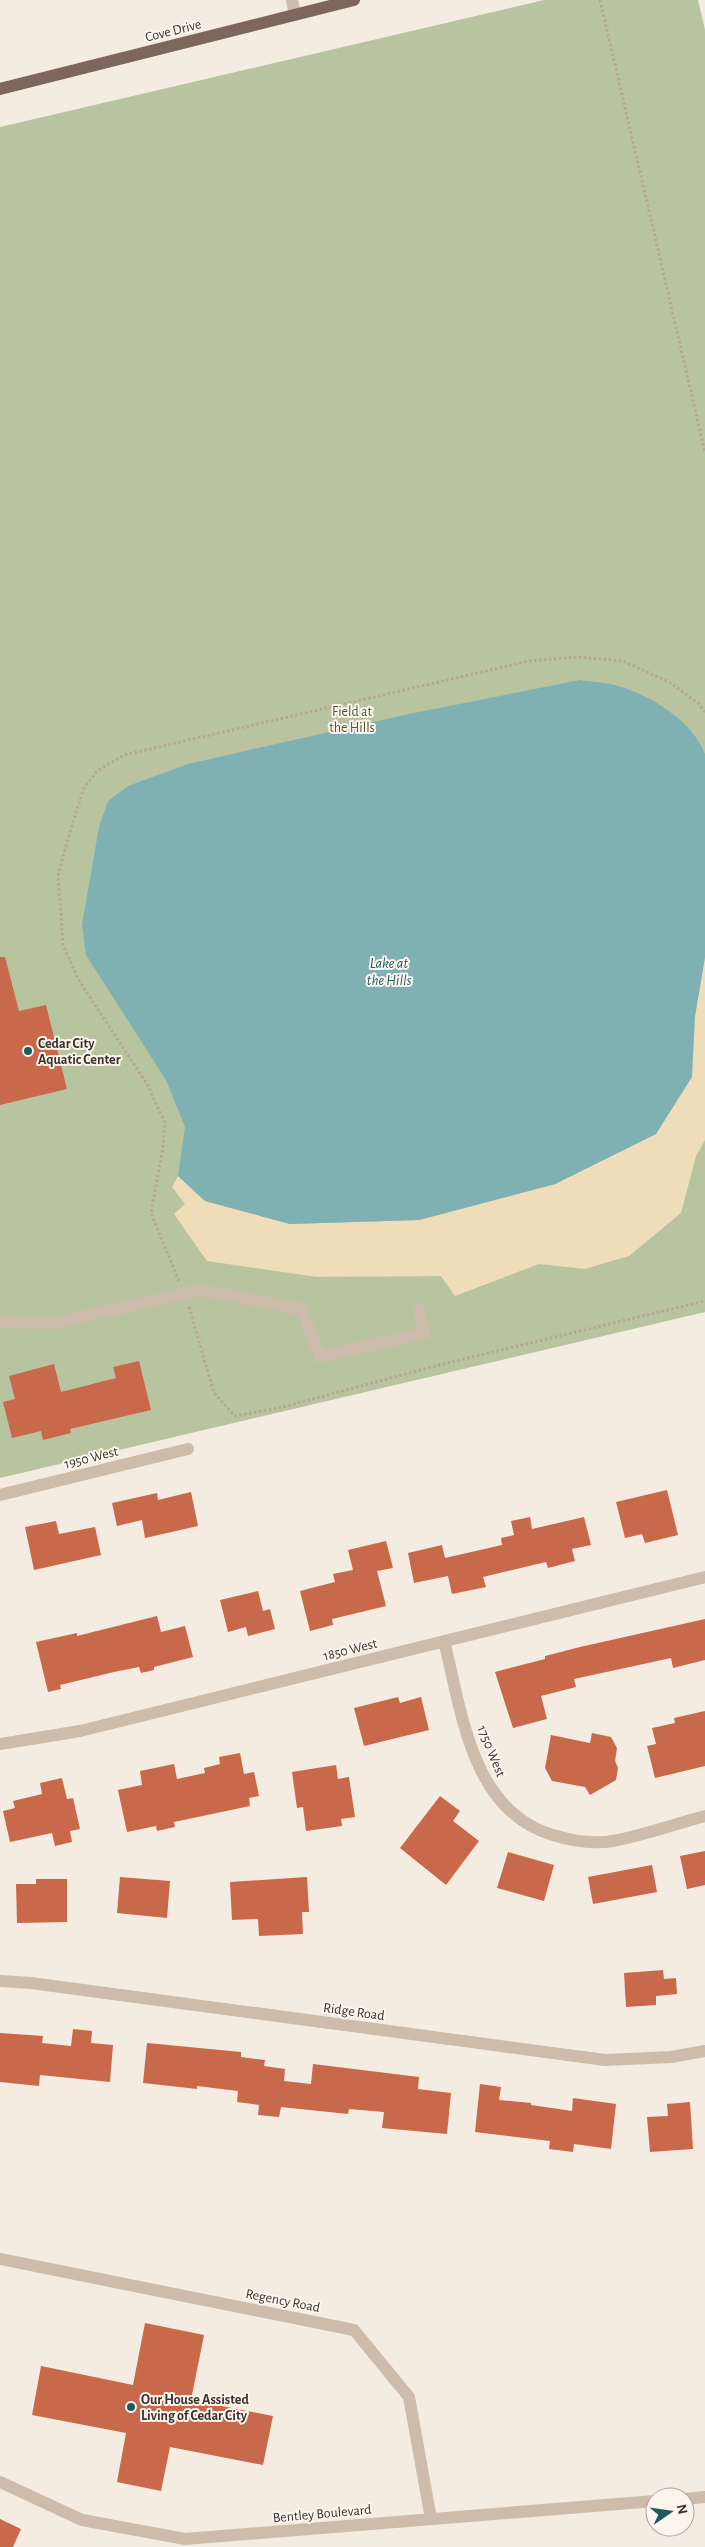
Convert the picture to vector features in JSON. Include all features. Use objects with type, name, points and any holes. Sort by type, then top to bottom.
[{"type":"main road","name":"Cove Drive","points":[[0,90],[354,0]]},
{"type":"street","points":[[292,0],[295,15]]},
{"type":"street","points":[[0,1322],[55,1323],[200,1290],[302,1309],[320,1357],[424,1333],[419,1310]]},
{"type":"street","name":"1950 West","points":[[0,1495],[188,1448]]},
{"type":"street","name":"1850 West","points":[[0,1744],[80,1731],[705,1576]]},
{"type":"street","name":"1750 West","points":[[444,1641],[470,1745],[485,1781],[507,1809],[537,1830],[573,1841],[612,1841],[705,1816]]},
{"type":"street","name":"Ridge Road","points":[[0,1981],[41,1984],[605,2060],[671,2057],[705,2051]]},
{"type":"street","name":"Regency Road","points":[[0,2259],[354,2330],[408,2397],[431,2519]]},
{"type":"street","name":"Bentley Boulevard","points":[[0,2482],[82,2520],[185,2539],[645,2502]]},
{"type":"path","points":[[600,0],[705,452]]},
{"type":"path","points":[[705,712],[699,704],[671,684],[623,661],[577,657],[529,661],[124,755],[97,772],[83,790],[58,875],[63,945],[78,979],[147,1084],[164,1123],[163,1148],[151,1213],[184,1293],[214,1393],[234,1416],[279,1408],[443,1364],[705,1301]]},
{"type":"green space","name":"Field at the Hills","points":[[544,0],[698,0],[705,30],[705,1312],[0,1478],[0,127]]},
{"type":"sand","points":[[705,957],[705,1140],[696,1156],[681,1213],[629,1256],[585,1269],[539,1264],[455,1296],[441,1276],[317,1277],[207,1261],[174,1214],[185,1204],[172,1187],[178,1176],[205,1201],[290,1224],[419,1220],[555,1184],[656,1134],[695,1016]]},
{"type":"water","name":"Lake at the Hills","points":[[580,680],[615,685],[655,702],[668,710],[691,731],[705,754],[705,957],[695,1016],[692,1077],[656,1134],[555,1184],[419,1220],[290,1224],[205,1201],[178,1176],[185,1127],[166,1080],[86,955],[82,925],[99,827],[108,801],[128,786],[188,764],[404,715]]},
{"type":"building","name":"Cedar City Aquatic Center","points":[[0,957],[5,957],[19,1011],[46,1005],[67,1089],[0,1105]]},
{"type":"building","points":[[139,1361],[151,1410],[70,1429],[71,1433],[43,1440],[41,1431],[12,1438],[3,1402],[15,1399],[9,1376],[54,1364],[61,1392],[116,1378],[113,1367]]},
{"type":"building","points":[[667,1490],[678,1535],[645,1543],[642,1534],[625,1538],[616,1502]]},
{"type":"building","points":[[191,1492],[198,1526],[145,1538],[142,1520],[117,1526],[112,1503],[157,1493],[158,1500]]},
{"type":"building","points":[[530,1517],[532,1529],[584,1517],[591,1545],[572,1549],[575,1561],[548,1568],[546,1562],[483,1577],[486,1587],[452,1594],[448,1576],[414,1583],[408,1553],[442,1545],[445,1558],[502,1545],[501,1538],[514,1535],[511,1521]]},
{"type":"building","points":[[56,1521],[59,1534],[95,1527],[101,1555],[34,1570],[25,1527]]},
{"type":"building","points":[[386,1541],[393,1568],[377,1571],[386,1606],[332,1619],[333,1625],[310,1631],[300,1591],[335,1582],[333,1574],[353,1570],[348,1550]]},
{"type":"building","points":[[258,1591],[263,1611],[270,1609],[275,1629],[248,1636],[246,1627],[228,1632],[220,1600]]},
{"type":"building","points":[[157,1616],[161,1632],[185,1626],[193,1657],[154,1667],[154,1670],[141,1673],[139,1667],[60,1685],[61,1689],[48,1692],[36,1642],[77,1633],[77,1636]]},
{"type":"building","points":[[705,1619],[705,1660],[673,1668],[671,1658],[574,1679],[576,1687],[541,1696],[547,1719],[513,1728],[495,1672],[545,1659],[545,1656],[580,1647]]},
{"type":"building","points":[[398,1697],[400,1703],[421,1697],[429,1730],[364,1746],[354,1708]]},
{"type":"building","points":[[705,1711],[705,1766],[655,1778],[647,1746],[656,1744],[652,1728],[675,1723],[674,1718]]},
{"type":"building","points":[[592,1733],[611,1737],[617,1748],[615,1761],[618,1768],[616,1780],[590,1795],[585,1787],[552,1781],[545,1768],[551,1735],[590,1743]]},
{"type":"building","points":[[240,1753],[244,1774],[254,1772],[259,1796],[249,1798],[250,1806],[174,1822],[175,1827],[157,1831],[156,1826],[127,1832],[118,1790],[142,1785],[140,1771],[174,1764],[177,1779],[205,1773],[204,1768],[220,1764],[219,1757]]},
{"type":"building","points":[[336,1765],[338,1779],[349,1777],[355,1817],[341,1819],[342,1826],[306,1831],[303,1807],[297,1808],[292,1772]]},
{"type":"building","points":[[62,1778],[67,1799],[73,1798],[80,1829],[70,1831],[72,1842],[55,1846],[52,1833],[10,1842],[3,1811],[15,1808],[13,1801],[42,1794],[40,1783]]},
{"type":"building","points":[[440,1796],[460,1811],[453,1821],[479,1841],[446,1885],[400,1848]]},
{"type":"building","points":[[705,1851],[705,1885],[687,1889],[680,1856]]},
{"type":"building","points":[[508,1852],[554,1865],[544,1901],[497,1888]]},
{"type":"building","points":[[652,1865],[657,1892],[593,1904],[588,1877]]},
{"type":"building","points":[[120,1877],[170,1881],[167,1918],[117,1913]]},
{"type":"building","points":[[307,1877],[309,1912],[302,1912],[303,1934],[259,1936],[258,1919],[232,1920],[230,1882]]},
{"type":"building","points":[[36,1879],[67,1879],[67,1922],[17,1923],[16,1884],[36,1884]]},
{"type":"building","points":[[663,1970],[664,1979],[676,1978],[677,1994],[656,1996],[656,2005],[626,2007],[624,1973]]},
{"type":"building","points":[[73,2029],[92,2031],[91,2043],[113,2045],[110,2082],[40,2075],[39,2086],[0,2082],[0,2033],[43,2036],[42,2043],[71,2046]]},
{"type":"building","points":[[147,2043],[241,2052],[241,2057],[265,2060],[264,2066],[285,2069],[284,2081],[311,2084],[313,2064],[419,2077],[418,2089],[451,2093],[447,2134],[382,2128],[384,2112],[349,2109],[348,2114],[281,2107],[279,2117],[258,2115],[259,2105],[237,2102],[238,2091],[197,2086],[197,2089],[143,2083]]},
{"type":"building","points":[[480,2084],[501,2087],[499,2100],[531,2103],[531,2105],[572,2111],[573,2098],[616,2104],[611,2149],[574,2144],[573,2152],[549,2149],[550,2141],[475,2132]]},
{"type":"building","points":[[690,2102],[693,2149],[650,2152],[647,2117],[668,2116],[667,2104]]},
{"type":"building","name":"Our House Assisted Living of Cedar City","points":[[145,2323],[204,2335],[191,2400],[273,2416],[263,2465],[170,2447],[161,2491],[117,2482],[126,2433],[32,2415],[41,2366],[133,2385]]},
{"type":"building","points":[[0,2519],[21,2529],[13,2547],[0,2547]]},
{"type":"place","name":"Cedar City Aquatic Center","points":[[28,1051]]},
{"type":"place","name":"Our House Assisted Living of Cedar City","points":[[131,2407]]}]
